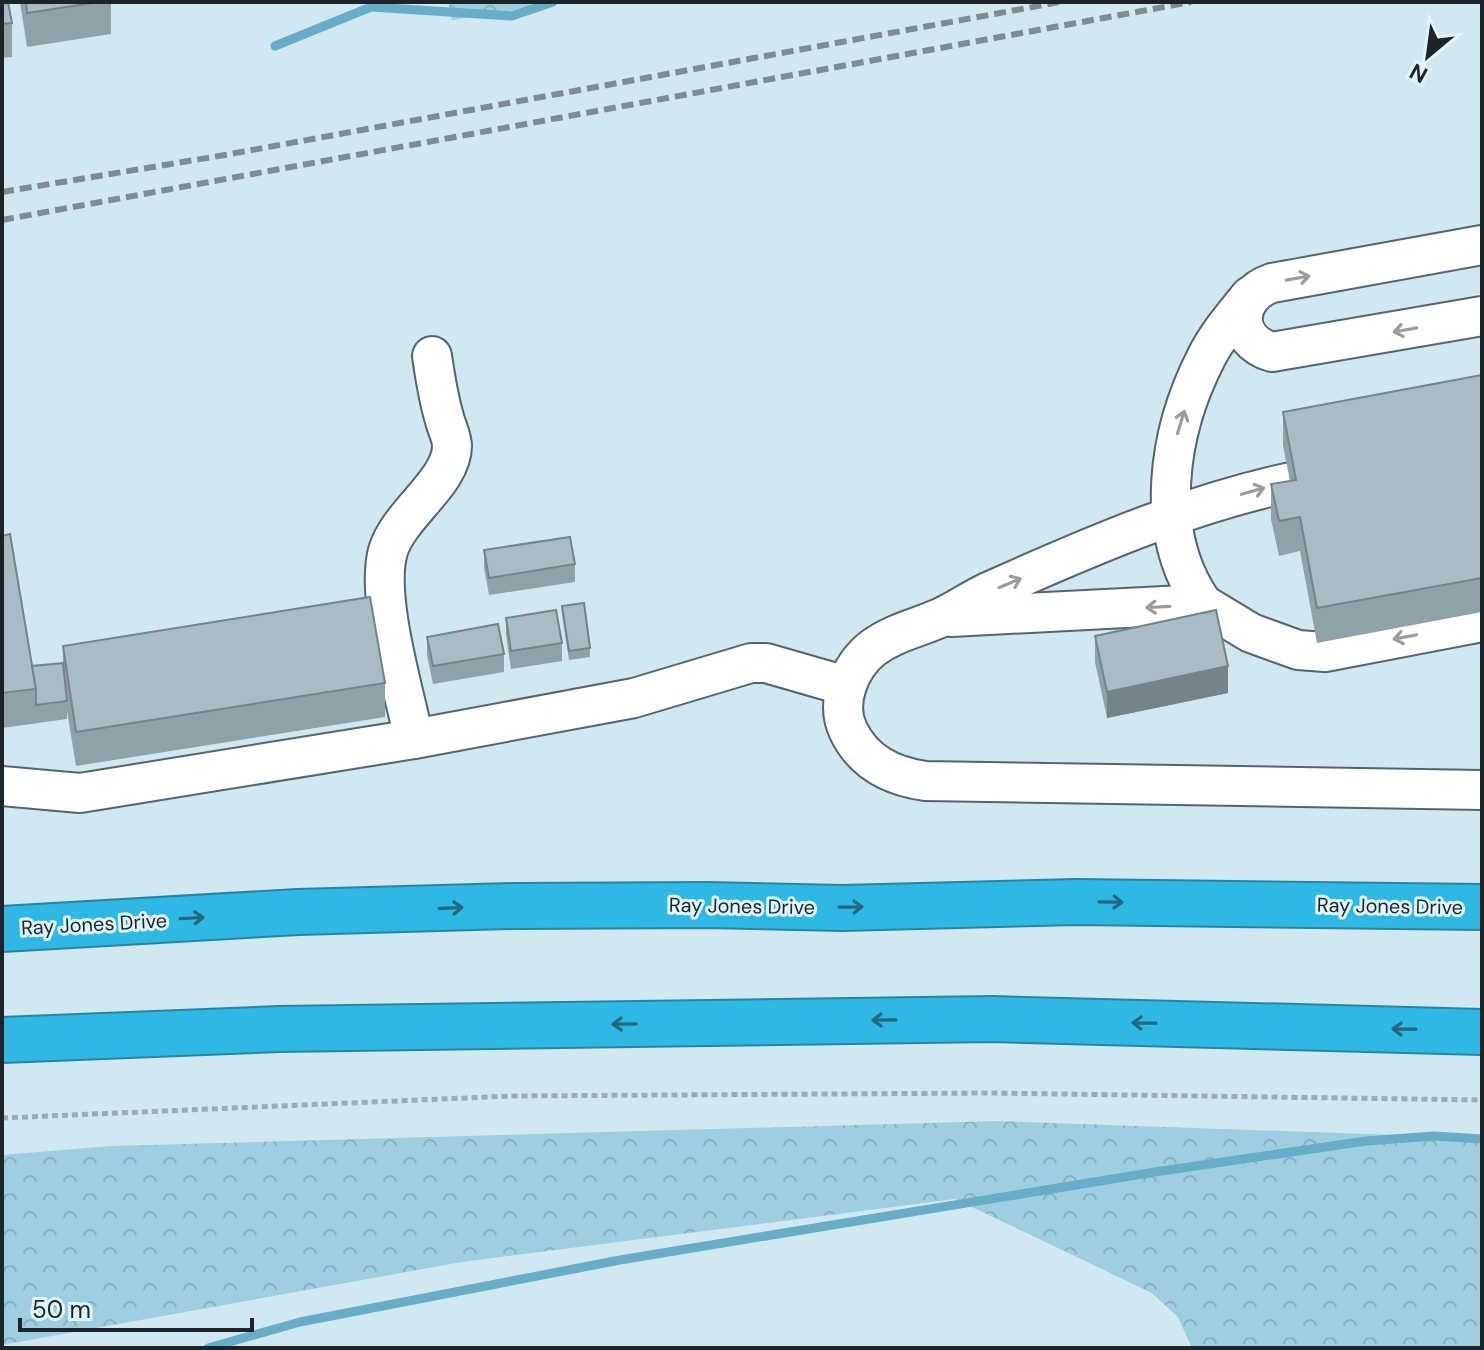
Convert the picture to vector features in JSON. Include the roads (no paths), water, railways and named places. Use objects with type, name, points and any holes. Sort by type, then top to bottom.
[{"type":"highway","name":"Ray Jones Drive","points":[[2,929],[298,912],[514,906],[842,908],[1077,902],[1482,907]]},
{"type":"highway","points":[[2,1040],[279,1029],[992,1019],[1482,1032]]},
{"type":"lane","points":[[1482,245],[1262,286],[1250,296],[1215,343],[1191,391],[1177,437],[1172,473],[1172,517],[1182,569],[1203,604],[1251,633],[1312,652],[1325,652],[1482,622]]},
{"type":"lane","points":[[1250,296],[1243,312],[1246,333],[1262,348],[1272,352],[1482,316]]},
{"type":"lane","points":[[414,739],[388,612],[386,571],[388,551],[395,536],[443,471],[452,450],[432,356]]},
{"type":"lane","points":[[1360,469],[1284,482],[1197,507],[985,593],[941,618],[912,627],[873,648],[853,671],[846,686],[843,713],[853,740],[875,764],[915,779],[968,783],[1482,790]]},
{"type":"lane","points":[[941,618],[1203,604]]},
{"type":"lane","points":[[2,786],[80,793],[414,739],[634,698],[751,663],[766,663],[846,686]]},
{"type":"waterway","points":[[275,46],[371,7],[512,16],[553,2]]},
{"type":"waterway","points":[[208,1348],[300,1322],[620,1260],[1155,1172],[1366,1141],[1434,1136],[1482,1139]]},
{"type":"railway","points":[[2,192],[225,155],[1060,2]]},
{"type":"railway","points":[[2,220],[1191,2]]}]
